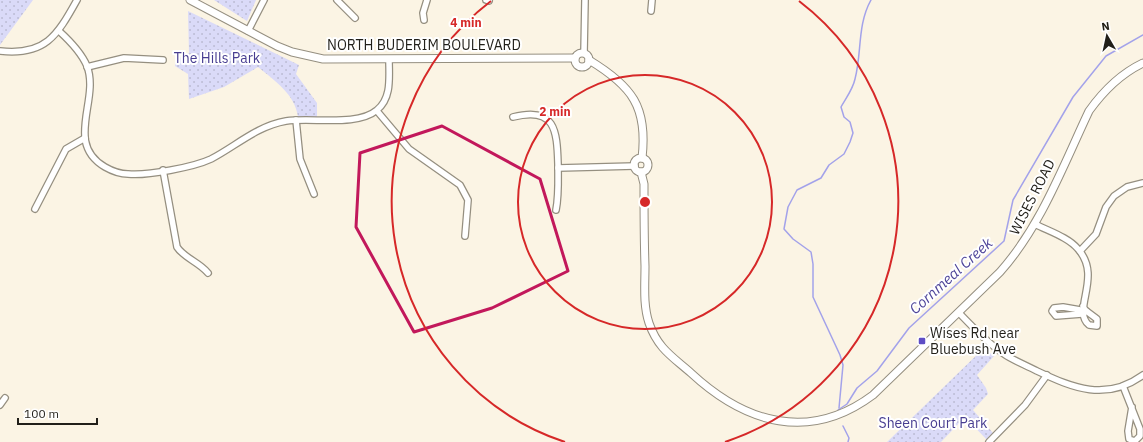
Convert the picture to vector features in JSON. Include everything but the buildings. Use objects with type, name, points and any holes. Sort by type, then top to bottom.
[{"type":"street","points":[[0,51],[26,52],[38,49],[60,31],[77,0]]},
{"type":"street","name":"NORTH BUDERIM BOULEVARD","points":[[190,0],[277,46],[310,56],[336,60],[575,58]]},
{"type":"street","points":[[248,31],[264,0]]},
{"type":"street","points":[[337,0],[355,18]]},
{"type":"street","points":[[424,20],[423,13],[427,0]]},
{"type":"street","points":[[584,53],[585,0]]},
{"type":"street","points":[[651,11],[652,0]]},
{"type":"street","points":[[60,31],[78,51],[87,67],[90,97],[84,122],[85,138],[94,157],[101,164],[114,171],[129,175],[205,162],[259,130],[275,124],[296,120],[360,118],[377,110],[384,103],[388,93],[389,59]]},
{"type":"street","points":[[590,60],[587,66],[581,67],[576,64],[575,58],[579,53],[584,53],[590,60],[612,74],[633,97],[642,121],[644,147],[642,158]]},
{"type":"street","points":[[87,67],[124,58],[163,60]]},
{"type":"street","name":"WISES ROAD","points":[[642,172],[644,184],[645,303],[654,335],[661,345],[671,358],[690,372],[706,387],[748,414],[781,423],[804,424],[821,422],[846,413],[865,401],[959,313],[1014,257],[1035,224],[1089,111],[1098,98],[1116,80],[1143,63]]},
{"type":"street","points":[[377,110],[409,149],[460,185],[468,200],[465,236]]},
{"type":"street","points":[[513,117],[531,114],[545,118],[551,124],[558,137],[558,201],[556,210]]},
{"type":"street","points":[[296,120],[300,160],[314,194]]},
{"type":"street","points":[[35,209],[66,149],[85,138]]},
{"type":"street","points":[[634,166],[636,161],[642,158]]},
{"type":"street","points":[[634,166],[638,171],[645,171],[648,166],[647,162],[642,158]]},
{"type":"street","points":[[558,168],[634,166]]},
{"type":"street","points":[[163,170],[177,247],[182,254],[199,264],[208,273]]},
{"type":"street","points":[[1080,251],[1096,234],[1106,207],[1114,196],[1127,187],[1143,184]]},
{"type":"street","points":[[1035,224],[1066,240],[1080,251],[1086,264],[1089,277],[1084,311],[1088,324],[1094,316],[1084,311],[1060,307],[1055,308],[1052,311],[1055,316],[1084,311]]},
{"type":"street","points":[[1060,307],[1060,316]]},
{"type":"street","points":[[959,313],[987,341],[1004,355],[1068,386],[1082,390],[1099,391],[1123,386],[1143,375]]},
{"type":"street","points":[[991,441],[1025,405],[1047,376]]},
{"type":"street","points":[[1123,386],[1132,407],[1140,430],[1140,436],[1135,441],[1129,439],[1128,431],[1132,407]]},
{"type":"street","points":[[0,405],[5,398]]},
{"type":"highlighted area","points":[[442,126],[540,179],[568,271],[492,308],[414,332],[356,227],[360,153]]},
{"type":"green space","points":[[0,0],[33,0],[0,45]]},
{"type":"green space","points":[[214,0],[256,0],[247,21]]},
{"type":"green space","name":"The Hills Park","points":[[188,11],[299,65],[296,74],[317,103],[317,117],[298,117],[293,101],[289,95],[258,67],[224,87],[189,99],[188,74],[175,66],[176,60],[189,53]]},
{"type":"green space","name":"Sheen Court Park","points":[[984,348],[994,356],[977,375],[986,388],[988,394],[973,410],[993,433],[987,440],[965,417],[941,442],[887,442]]},
{"type":"waterway","points":[[839,408],[843,365],[840,355],[813,297],[813,264],[811,252],[793,239],[784,229],[788,207],[797,190],[821,178],[829,165],[844,154],[850,142],[853,133],[850,122],[844,117],[841,107],[854,83],[864,19],[871,0]]},
{"type":"waterway","name":"Cornmeal Creek","points":[[838,410],[847,404],[857,388],[877,371],[909,328],[1004,241],[1013,200],[1073,97],[1106,56],[1143,35]]},
{"type":"waterway","name":"Cornmeal Creek","points":[[843,426],[849,438],[848,442]]},
{"type":"place","name":"Wises Rd near Bluebush Ave","points":[[922,341]]}]
